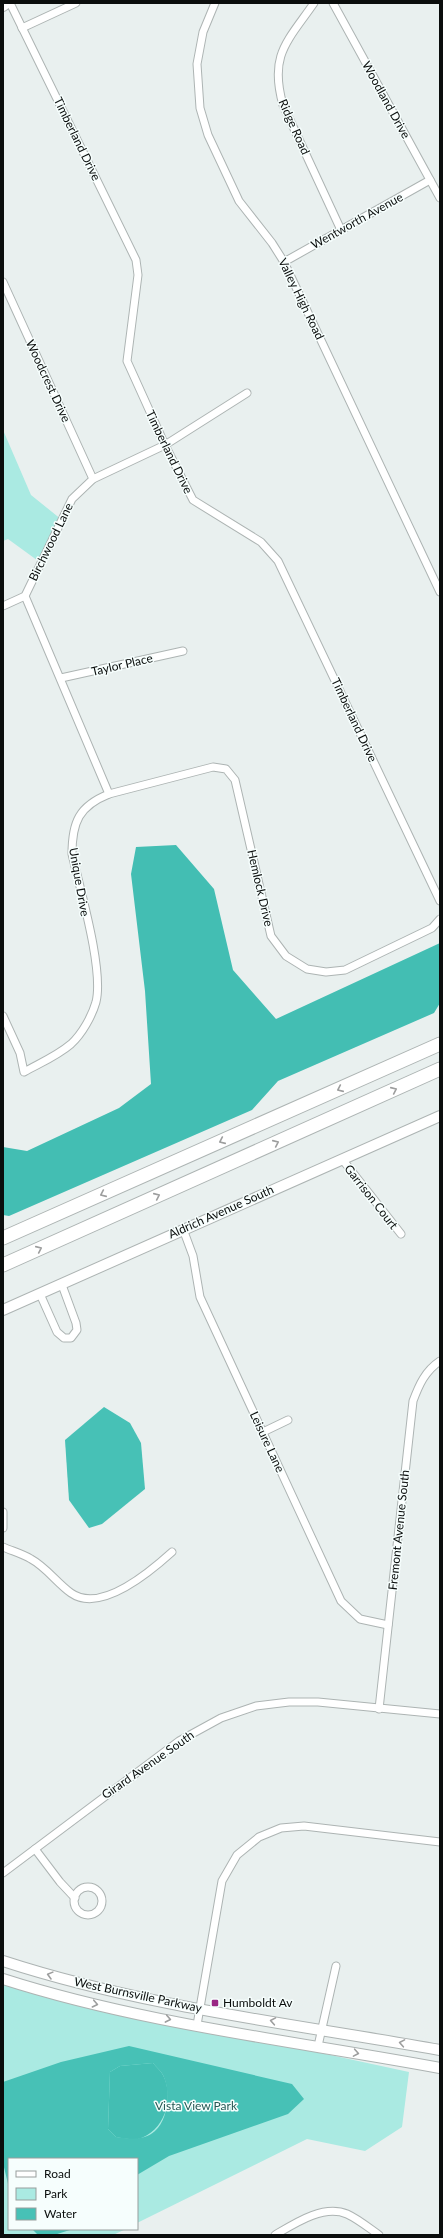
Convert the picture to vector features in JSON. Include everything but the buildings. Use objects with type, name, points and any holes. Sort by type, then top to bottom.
[{"type":"highway","points":[[7,1235],[440,1044]]},
{"type":"highway","points":[[3,1265],[440,1069]]},
{"type":"street","points":[[3,6],[7,3]]},
{"type":"street","name":"Timberland Drive","points":[[10,3],[136,260],[138,275],[127,361],[165,445],[193,500],[261,542],[278,561],[440,901]]},
{"type":"street","points":[[22,28],[76,3]]},
{"type":"street","name":"Valley High Road","points":[[215,3],[203,32],[198,64],[200,108],[208,135],[239,201],[272,243],[284,262],[440,592]]},
{"type":"street","name":"Ridge Road","points":[[314,3],[281,50],[278,66],[279,92],[283,105],[342,230]]},
{"type":"street","name":"Woodland Drive","points":[[333,3],[440,198]]},
{"type":"street","name":"Wentworth Avenue","points":[[284,262],[430,180]]},
{"type":"street","name":"Woodcrest Drive","points":[[3,282],[93,479]]},
{"type":"street","name":"Birchwood Lane","points":[[3,606],[25,596],[72,499],[93,479],[165,445],[247,393]]},
{"type":"street","points":[[25,596],[110,794]]},
{"type":"street","name":"Taylor Place","points":[[61,678],[183,651]]},
{"type":"street","name":"Hemlock Drive","points":[[110,794],[213,767],[226,769],[235,780],[271,936],[286,956],[307,969],[326,972],[345,970],[432,928],[440,919]]},
{"type":"street","name":"Unique Drive","points":[[3,1016],[20,1053],[24,1072],[54,1057],[72,1043],[87,1024],[96,1001],[96,967],[72,854],[72,838],[78,819],[87,805],[110,794]]},
{"type":"street","name":"Aldrich Avenue South","points":[[3,1310],[440,1116]]},
{"type":"street","name":"Garrison Court","points":[[342,1159],[401,1234]]},
{"type":"street","name":"Leisure Lane","points":[[183,1229],[193,1256],[200,1297],[341,1601],[360,1619],[388,1625]]},
{"type":"street","points":[[40,1294],[57,1332],[64,1338],[71,1338],[78,1330],[62,1284]]},
{"type":"street","name":"Fremont Avenue South","points":[[379,1709],[413,1401],[420,1382],[432,1366],[440,1361]]},
{"type":"street","points":[[263,1432],[288,1420]]},
{"type":"street","points":[[3,1512],[3,1528]]},
{"type":"street","points":[[3,1547],[32,1559],[72,1594],[91,1599],[108,1595],[146,1576],[172,1552]]},
{"type":"street","name":"Girard Avenue South","points":[[3,1873],[179,1741],[221,1718],[256,1706],[289,1702],[318,1702],[440,1714]]},
{"type":"street","points":[[197,2025],[222,1881],[237,1855],[259,1837],[281,1828],[304,1826],[440,1842]]},
{"type":"street","points":[[35,1848],[60,1882],[75,1898]]},
{"type":"street","name":"West Burnsville Parkway","points":[[3,1961],[87,1985],[199,2008],[440,2050]]},
{"type":"street","points":[[318,2046],[336,1966]]},
{"type":"street","name":"West Burnsville Parkway","points":[[3,1979],[81,2001],[197,2025],[440,2068]]},
{"type":"street","points":[[275,2235],[320,2212],[334,2210],[348,2214],[379,2235]]},
{"type":"green space","points":[[3,430],[31,495],[62,520],[41,563],[8,539],[3,541]]},
{"type":"green space","name":"Vista View Park","points":[[3,1984],[409,2072],[402,2127],[365,2151],[307,2139],[138,2223],[138,2158],[8,2158],[8,2230],[124,2230],[113,2235],[3,2235]]},
{"type":"shaded area","points":[[176,845],[214,889],[233,970],[276,1019],[440,943],[440,1003],[434,1013],[278,1081],[252,1110],[9,1216],[3,1215],[3,1147],[27,1151],[119,1108],[151,1084],[145,991],[131,874],[136,847]]},
{"type":"shaded area","points":[[153,2063],[163,2075],[166,2084],[168,2094],[165,2113],[155,2129],[147,2135],[138,2139],[116,2137],[108,2129],[110,2072],[120,2066]]},
{"type":"water","points":[[104,1407],[130,1423],[141,1443],[145,1489],[102,1524],[89,1528],[69,1500],[65,1440]]},
{"type":"water","points":[[129,2046],[292,2084],[304,2099],[288,2114],[169,2156],[138,2174],[138,2158],[8,2158],[8,2184],[3,2163],[3,2082],[61,2062]],"holes":[[[153,2063],[161,2072],[167,2089],[167,2105],[163,2120],[159,2126],[151,2134],[141,2138],[131,2139],[116,2137],[108,2129],[110,2072],[120,2066]]]},
{"type":"water","points":[[33,2230],[70,2230],[54,2235],[38,2235]]},
{"type":"place","name":"Humboldt Av","points":[[215,2003]]}]
